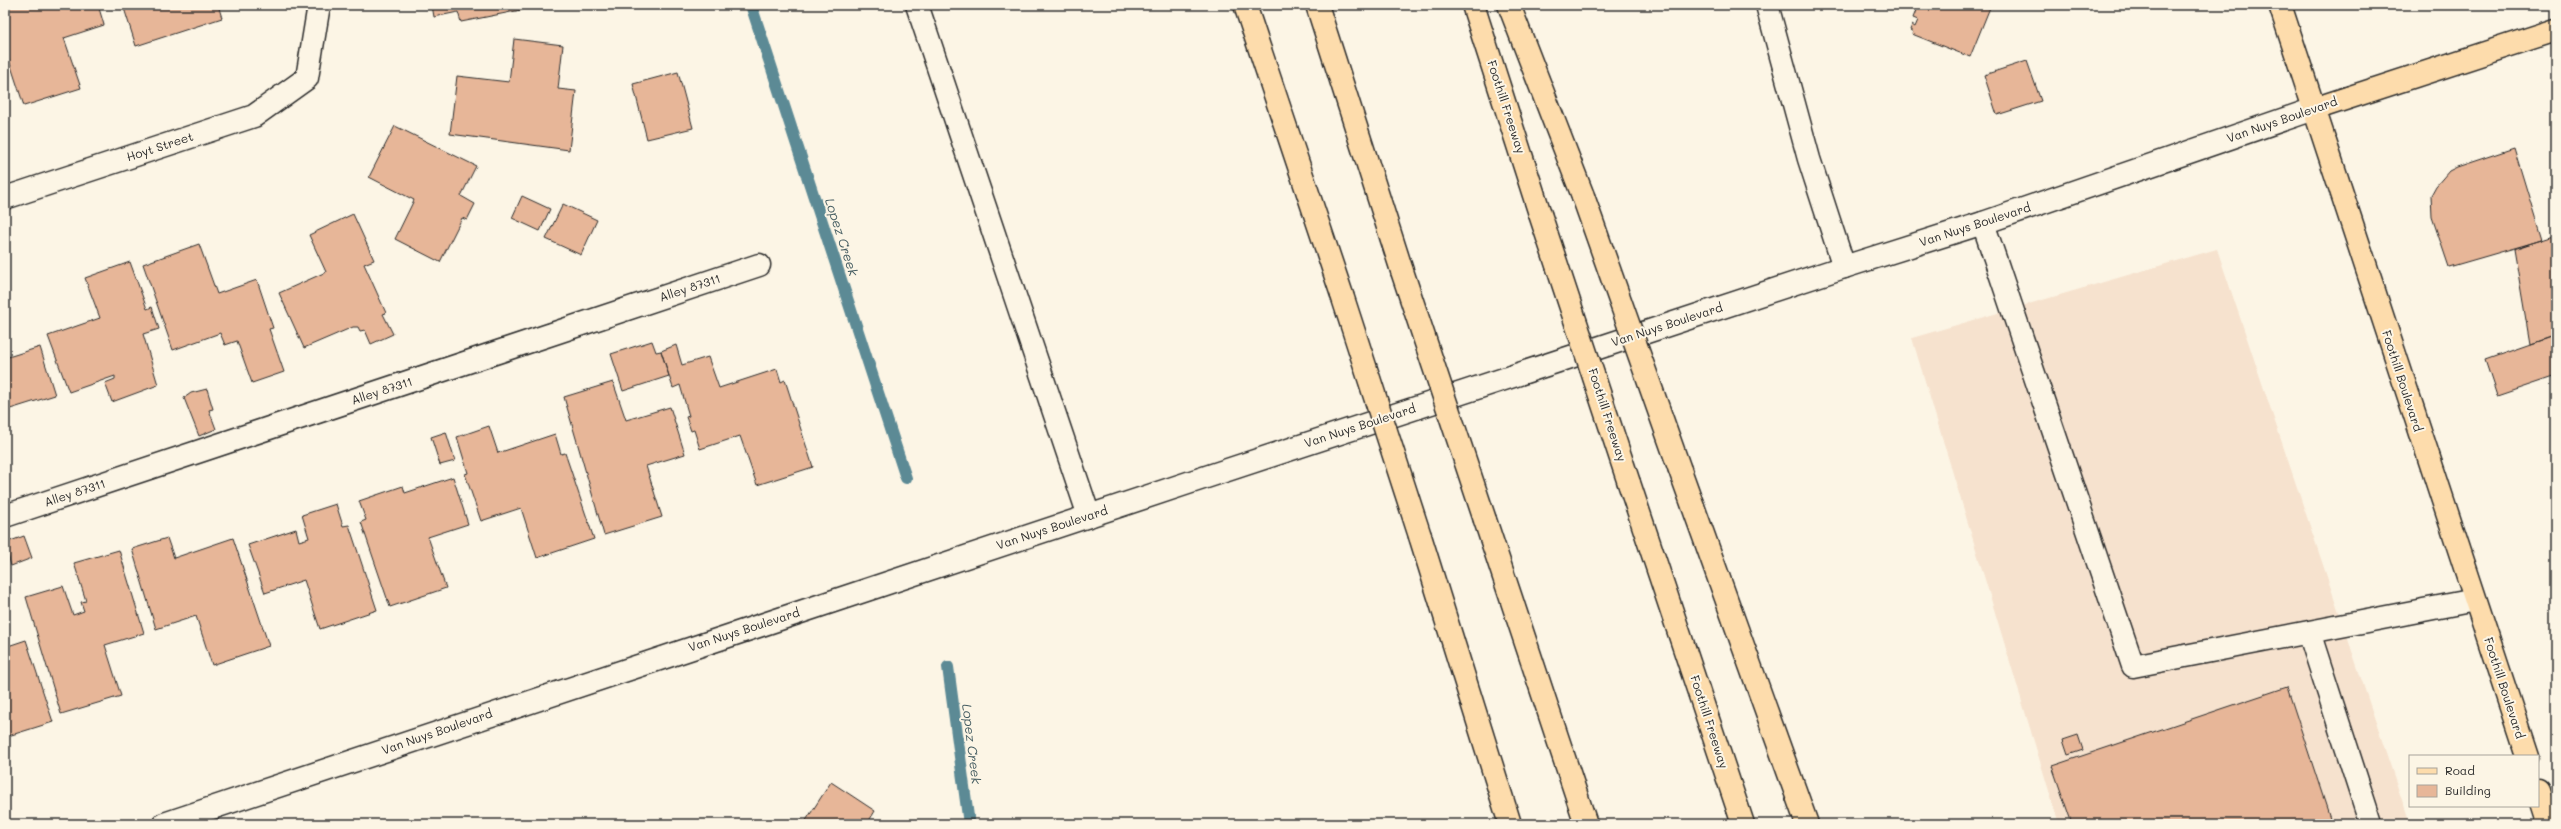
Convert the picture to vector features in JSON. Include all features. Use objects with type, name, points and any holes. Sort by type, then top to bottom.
[{"type":"main road","points":[[1245,5],[1342,295],[1420,536],[1510,824]]},
{"type":"main road","points":[[1317,5],[1402,271],[1586,824]]},
{"type":"main road","name":"Foothill Freeway","points":[[1473,5],[1540,214],[1743,824]]},
{"type":"main road","points":[[1509,5],[1583,196],[1807,824]]},
{"type":"main road","name":"Foothill Boulevard","points":[[2280,5],[2527,755]]},
{"type":"main road","name":"Van Nuys Boulevard","points":[[2314,109],[2556,30]]},
{"type":"main road","points":[[2539,793],[2549,824]]},
{"type":"street","name":"Hoyt Street","points":[[5,198],[254,116],[307,78],[319,5]]},
{"type":"street","points":[[917,5],[1088,516]]},
{"type":"street","points":[[1768,5],[1809,159],[1844,267]]},
{"type":"street","name":"Van Nuys Boulevard","points":[[164,824],[1088,516],[1844,267],[1983,223],[2314,109]]},
{"type":"street","points":[[1983,223],[2133,666],[2475,600]]},
{"type":"street","name":"Alley 87311","points":[[5,516],[759,265]]},
{"type":"street","points":[[2309,632],[2371,824]]},
{"type":"shaded area","points":[[2217,249],[2410,824],[2059,824],[1912,338]]},
{"type":"building","points":[[5,5],[98,5],[104,25],[64,38],[81,88],[24,106],[5,48]]},
{"type":"building","points":[[123,5],[218,5],[222,18],[136,46]]},
{"type":"building","points":[[432,5],[525,5],[526,9],[461,22],[458,12],[434,17]]},
{"type":"building","points":[[1918,5],[1991,5],[1970,57],[1912,34],[1913,32],[1910,30],[1912,25],[1915,27],[1918,20],[1913,18]]},
{"type":"building","points":[[514,39],[563,45],[558,89],[576,91],[569,150],[450,134],[457,76],[509,82]]},
{"type":"building","points":[[2027,61],[2041,101],[1997,115],[1984,75]]},
{"type":"building","points":[[678,72],[693,128],[647,139],[633,84]]},
{"type":"building","points":[[395,126],[476,166],[461,196],[475,204],[467,220],[462,218],[440,262],[395,239],[414,200],[369,177]]},
{"type":"building","points":[[2514,148],[2542,240],[2449,267],[2432,217],[2431,195],[2436,186],[2449,171]]},
{"type":"building","points":[[522,196],[550,209],[540,231],[512,218]]},
{"type":"building","points":[[563,204],[597,220],[581,255],[546,239]]},
{"type":"building","points":[[353,214],[374,260],[364,264],[386,313],[383,314],[393,334],[371,344],[365,330],[360,331],[358,327],[353,327],[304,348],[279,293],[326,272],[309,235]]},
{"type":"building","points":[[2556,235],[2556,335],[2530,344],[2514,249]]},
{"type":"building","points":[[199,244],[217,294],[257,280],[273,328],[269,329],[284,372],[252,383],[237,341],[225,345],[220,333],[173,350],[143,264]]},
{"type":"building","points":[[130,262],[147,309],[152,307],[159,329],[143,334],[158,385],[112,402],[105,383],[115,379],[115,376],[69,392],[48,336],[100,318],[85,278]]},
{"type":"building","points":[[2556,335],[2556,376],[2497,396],[2485,360]]},
{"type":"building","points":[[652,341],[656,352],[661,351],[669,376],[623,391],[611,354]]},
{"type":"building","points":[[676,345],[682,365],[708,357],[719,388],[777,369],[781,382],[785,380],[813,467],[757,485],[740,436],[700,449],[694,430],[691,431],[686,417],[689,416],[680,385],[673,388],[661,351]]},
{"type":"building","points":[[40,347],[55,395],[7,410],[5,404],[5,358]]},
{"type":"building","points":[[613,382],[626,420],[670,407],[685,454],[646,466],[662,517],[604,535],[564,397]]},
{"type":"building","points":[[207,389],[213,409],[209,410],[216,429],[199,436],[184,398],[191,393]]},
{"type":"building","points":[[489,426],[498,453],[555,434],[561,454],[565,453],[594,539],[537,558],[521,508],[481,521],[465,474],[468,473],[457,437]]},
{"type":"building","points":[[446,432],[455,461],[440,465],[431,437]]},
{"type":"building","points":[[453,477],[468,524],[428,537],[446,588],[390,607],[361,522],[366,520],[359,501],[403,486],[405,493]]},
{"type":"building","points":[[336,504],[343,526],[349,525],[377,610],[320,629],[304,580],[265,593],[248,545],[296,529],[299,541],[309,538],[302,515]]},
{"type":"building","points":[[24,536],[32,558],[11,566],[5,543]]},
{"type":"building","points":[[167,538],[174,558],[233,538],[269,646],[212,665],[196,616],[156,629],[132,549]]},
{"type":"building","points":[[119,550],[144,633],[105,645],[121,696],[61,714],[26,597],[63,586],[73,615],[84,611],[81,602],[86,601],[74,563]]},
{"type":"building","points":[[26,640],[53,722],[5,737],[5,647]]},
{"type":"building","points":[[2287,687],[2332,824],[2072,824],[2052,766]]},
{"type":"building","points":[[2078,735],[2083,750],[2068,755],[2063,740]]},
{"type":"building","points":[[831,782],[875,811],[867,824],[799,824],[801,820],[805,822]]},
{"type":"waterway","name":"Lopez Creek","points":[[751,5],[906,478]]},
{"type":"waterway","name":"Lopez Creek","points":[[948,667],[969,824]]}]
